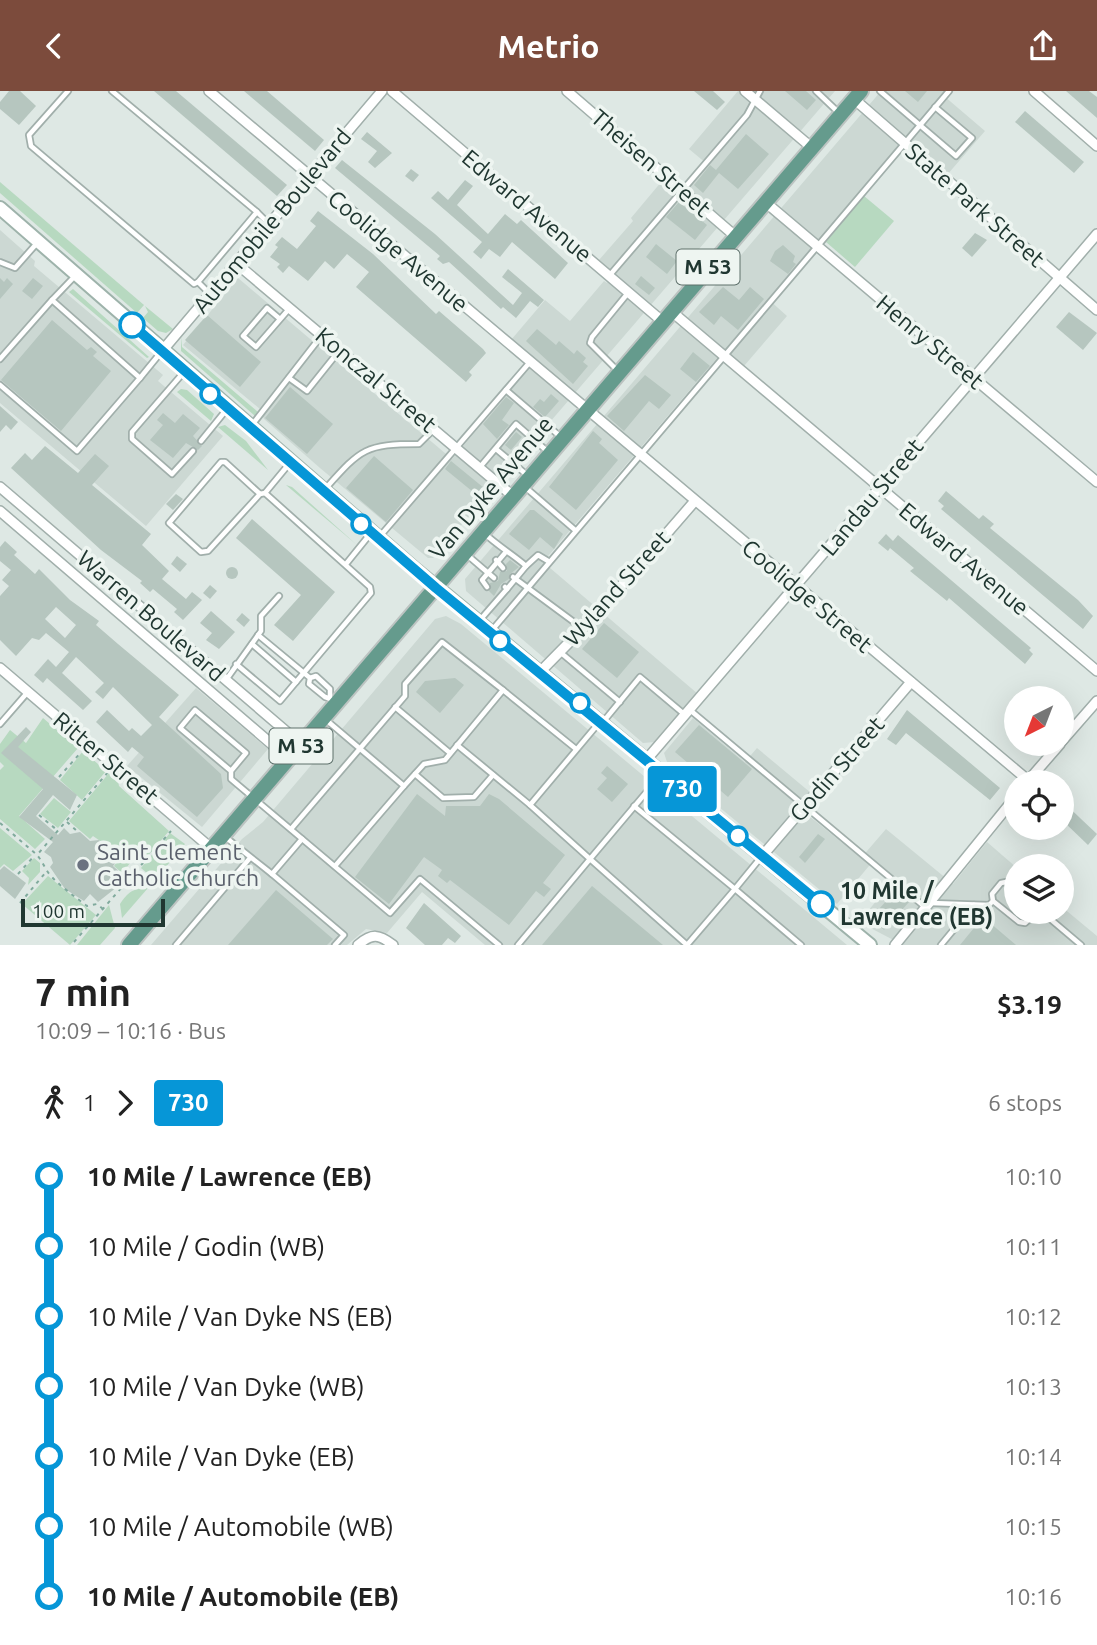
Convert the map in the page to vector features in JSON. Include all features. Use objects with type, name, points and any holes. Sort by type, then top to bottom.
[{"type":"main road","name":"Van Dyke Avenue","points":[[132,944],[302,745],[324,718],[334,700],[436,588],[764,201],[858,95]]},
{"type":"main road","points":[[0,208],[289,463],[436,588],[601,721],[870,945]]},
{"type":"street","name":"Coolidge Avenue","points":[[209,91],[586,411]]},
{"type":"street","name":"Automobile Boulevard","points":[[162,351],[382,91]]},
{"type":"street","name":"Edward Avenue","points":[[392,91],[628,293],[724,355],[1097,671]]},
{"type":"street","name":"Theisen Street","points":[[567,91],[735,236]]},
{"type":"street","points":[[745,91],[758,95],[811,147]]},
{"type":"street","points":[[1034,91],[1097,146]]},
{"type":"street","name":"State Park Street","points":[[858,95],[904,143],[1097,310]]},
{"type":"street","name":"Henry Street","points":[[764,201],[1097,482]]},
{"type":"street","name":"Landau Street","points":[[646,759],[797,587],[1097,234]]},
{"type":"street","name":"Konczal Street","points":[[237,264],[480,467],[522,487]]},
{"type":"street","name":"Coolidge Street","points":[[586,411],[1015,770]]},
{"type":"street","name":"Warren Boulevard","points":[[0,487],[302,745]]},
{"type":"street","name":"Wyland Street","points":[[539,673],[583,628],[694,502]]},
{"type":"street","name":"Warren Boulevard","points":[[0,511],[289,759]]},
{"type":"street","points":[[99,597],[111,582]]},
{"type":"street","name":"Ritter Street","points":[[0,668],[212,849]]},
{"type":"street","points":[[220,700],[225,680]]},
{"type":"street","name":"Godin Street","points":[[762,855],[911,682]]},
{"type":"street","points":[[1074,728],[1097,701]]},
{"type":"street","points":[[1038,770],[1050,756]]},
{"type":"street","points":[[895,945],[1004,811]]},
{"type":"street","points":[[358,945],[373,935],[381,936],[393,945]]},
{"type":"lane","points":[[68,91],[29,135],[31,146],[194,284],[257,212]]},
{"type":"lane","points":[[112,91],[270,225]]},
{"type":"lane","points":[[816,91],[840,114]]},
{"type":"lane","points":[[880,91],[956,156],[972,138],[935,107]]},
{"type":"lane","points":[[490,632],[949,91]]},
{"type":"lane","points":[[609,276],[747,115],[758,95]]},
{"type":"lane","points":[[0,262],[15,268],[38,242]]},
{"type":"lane","points":[[0,359],[76,275]]},
{"type":"lane","points":[[198,282],[210,294]]},
{"type":"lane","points":[[619,372],[590,343],[628,293]]},
{"type":"lane","points":[[52,300],[140,378]]},
{"type":"lane","points":[[280,319],[267,308],[243,336],[256,347],[290,309]]},
{"type":"lane","points":[[250,428],[322,335]]},
{"type":"lane","points":[[289,378],[307,391],[340,350]]},
{"type":"lane","points":[[0,385],[77,451],[162,351]]},
{"type":"lane","points":[[346,564],[457,447],[530,362]]},
{"type":"lane","points":[[185,371],[132,432],[132,439],[172,474],[193,451]]},
{"type":"lane","points":[[506,390],[563,438]]},
{"type":"lane","points":[[201,441],[227,408]]},
{"type":"lane","points":[[480,467],[516,424],[550,454]]},
{"type":"lane","points":[[323,491],[356,454],[382,444],[419,444],[435,429]]},
{"type":"lane","points":[[496,449],[522,487],[575,530]]},
{"type":"lane","points":[[236,664],[280,701],[371,593],[370,587],[346,564],[262,493],[225,462],[221,462],[170,523],[201,552],[208,551],[262,493],[289,463]]},
{"type":"lane","points":[[484,532],[505,553]]},
{"type":"lane","points":[[466,553],[494,578]]},
{"type":"lane","points":[[487,586],[482,580],[486,571],[505,553],[512,553],[527,566]]},
{"type":"lane","points":[[478,622],[538,555],[548,561]]},
{"type":"lane","points":[[496,560],[503,568]]},
{"type":"lane","points":[[515,578],[583,628]]},
{"type":"lane","points":[[225,680],[258,635],[261,616],[279,596]]},
{"type":"lane","points":[[258,635],[304,674],[310,678],[316,677],[325,684],[334,700]]},
{"type":"lane","points":[[290,829],[405,696],[405,684],[442,642],[576,749]]},
{"type":"lane","points":[[252,644],[296,682]]},
{"type":"lane","points":[[560,652],[620,702]]},
{"type":"lane","points":[[530,805],[640,677],[928,905],[989,905],[993,901]]},
{"type":"lane","points":[[310,678],[309,684],[325,697],[334,700]]},
{"type":"lane","points":[[335,866],[424,764],[445,760],[503,690]]},
{"type":"lane","points":[[0,724],[28,692]]},
{"type":"lane","points":[[395,707],[450,753]]},
{"type":"lane","points":[[231,771],[180,728],[195,710],[246,753],[231,771],[231,779],[390,913],[420,879],[499,945]]},
{"type":"lane","points":[[324,718],[404,786]]},
{"type":"lane","points":[[457,745],[530,805],[687,945],[762,855]]},
{"type":"lane","points":[[518,945],[663,772]]},
{"type":"lane","points":[[415,774],[443,798],[474,797],[493,775]]},
{"type":"lane","points":[[634,806],[801,945]]},
{"type":"lane","points":[[224,835],[344,935],[335,945]]},
{"type":"lane","points":[[272,874],[302,839]]},
{"type":"lane","points":[[176,945],[250,857]]},
{"type":"lane","points":[[1004,882],[992,894],[993,901],[1004,910]]},
{"type":"lane","points":[[941,945],[975,904]]},
{"type":"lane","points":[[1056,924],[1081,945]]},
{"type":"path","points":[[59,777],[83,749]]},
{"type":"path","points":[[18,874],[109,771]]},
{"type":"path","points":[[39,815],[58,831]]},
{"type":"path","points":[[66,821],[78,832]]},
{"type":"path","points":[[0,823],[36,855],[46,866],[47,872],[87,906],[97,904],[103,909]]},
{"type":"path","points":[[75,942],[171,831]]},
{"type":"path","points":[[20,903],[47,872]]},
{"type":"shaded area","points":[[738,91],[835,91],[433,558],[428,558],[320,468],[264,419],[260,409],[183,345],[238,278],[452,459],[536,360],[511,340],[545,300],[570,321],[604,281],[607,283],[615,274],[599,260],[633,221],[631,218],[662,181],[680,196],[707,164],[689,149]]},
{"type":"shaded area","points":[[881,91],[947,91],[944,96],[985,131],[947,175],[905,140],[768,299],[787,316],[744,366],[724,350],[543,562],[698,694],[655,742],[643,743],[466,591],[465,579]]},
{"type":"shaded area","points":[[0,230],[35,261],[34,266],[163,375],[158,381],[223,436],[146,526],[0,403]]},
{"type":"shaded area","points":[[446,616],[461,624],[847,945],[485,945],[422,892],[387,933],[366,929],[347,945],[151,945],[242,839],[263,822],[435,619]]},
{"type":"shaded area","points":[[196,688],[268,749],[202,827],[127,766]]},
{"type":"shaded area","points":[[693,718],[745,762],[757,748],[811,793],[798,807],[861,858],[886,829],[953,884],[987,842],[1004,857],[1004,924],[1074,924],[1074,917],[1097,936],[1097,945],[903,945],[859,922],[895,878],[874,860],[837,904],[668,765],[664,753]]},
{"type":"green space","points":[[0,182],[144,305],[137,313],[0,193]]},
{"type":"green space","points":[[864,196],[894,221],[855,267],[826,242]]},
{"type":"green space","points":[[73,289],[149,357],[69,292]]},
{"type":"green space","points":[[145,306],[173,329],[166,333],[158,331],[143,318],[148,312]]},
{"type":"green space","points":[[181,337],[182,347],[258,412],[255,416],[181,351]]},
{"type":"green space","points":[[181,389],[187,390],[214,414],[211,421],[177,392]]},
{"type":"green space","points":[[225,425],[246,441],[268,470],[218,427]]},
{"type":"green space","points":[[286,485],[292,487],[357,545]]},
{"type":"green space","points":[[43,718],[78,748],[19,816],[45,839],[35,849],[0,819],[0,770],[4,766],[0,762],[0,744],[10,730],[26,743]]},
{"type":"green space","points":[[83,751],[106,771],[82,800],[60,780]]},
{"type":"green space","points":[[109,773],[118,781],[119,786],[169,831],[147,857],[140,851],[122,873],[114,866],[119,859],[109,847],[93,836],[90,839],[69,821]]},
{"type":"green space","points":[[54,798],[71,812],[58,828],[40,814]]},
{"type":"green space","points":[[0,828],[32,855],[13,871],[4,864],[0,868]]},
{"type":"green space","points":[[170,833],[185,844],[155,880],[141,868]]},
{"type":"green space","points":[[34,858],[40,863],[40,872],[28,885],[29,878],[22,871]]},
{"type":"green space","points":[[48,876],[96,915],[70,945],[22,904]]},
{"type":"green space","points":[[148,888],[122,918],[120,904],[126,896],[131,891]]},
{"type":"green space","points":[[109,905],[115,928],[100,945],[77,945]]},
{"type":"building","points":[[9,91],[20,91],[36,106],[19,125],[0,109],[0,102]]},
{"type":"building","points":[[154,91],[176,91],[287,185],[277,196]]},
{"type":"building","points":[[244,91],[267,91],[324,140],[315,151]]},
{"type":"building","points":[[694,91],[713,91],[725,102],[717,110]]},
{"type":"building","points":[[785,91],[806,91],[816,100],[807,110]]},
{"type":"building","points":[[905,91],[927,91],[918,102]]},
{"type":"building","points":[[1066,91],[1089,91],[1097,97],[1097,118]]},
{"type":"building","points":[[1025,111],[1084,162],[1074,173],[1015,122]]},
{"type":"building","points":[[367,132],[392,153],[375,168],[368,162],[377,151],[361,139]]},
{"type":"building","points":[[746,134],[769,154],[738,189],[719,173],[703,193],[694,185],[710,165],[716,170]]},
{"type":"building","points":[[342,160],[435,234],[513,305],[522,293],[502,277],[508,269],[544,300],[538,307],[530,301],[516,318],[503,307],[501,309],[449,262],[443,264],[437,259],[440,256],[335,168]]},
{"type":"building","points":[[411,169],[419,175],[413,182],[405,176]]},
{"type":"building","points":[[465,180],[473,186],[457,205],[488,234],[505,214],[517,224],[521,220],[568,263],[555,279],[512,242],[500,257],[489,249],[481,259],[473,252],[482,242],[431,198],[438,191],[448,200]]},
{"type":"building","points":[[679,202],[707,225],[695,240],[666,217]]},
{"type":"building","points":[[318,211],[373,254],[436,314],[439,311],[483,349],[486,353],[469,372],[472,375],[466,382],[356,287],[369,272],[347,254],[334,269],[325,261],[308,281],[289,266],[283,273],[277,267],[280,264],[270,257],[278,247],[275,245],[282,237],[297,249],[316,226],[310,221]]},
{"type":"building","points":[[975,233],[987,240],[972,257],[962,248]]},
{"type":"building","points":[[656,244],[677,261],[667,274],[646,257]]},
{"type":"building","points":[[783,245],[795,256],[793,262],[796,264],[788,274],[770,261],[775,251]]},
{"type":"building","points":[[641,276],[655,288],[649,295],[635,284]]},
{"type":"building","points":[[0,278],[4,282],[7,278],[13,284],[0,299]]},
{"type":"building","points":[[33,278],[43,286],[32,299],[22,291]]},
{"type":"building","points":[[723,287],[739,300],[750,287],[764,299],[738,330],[721,316],[714,325],[699,312]]},
{"type":"building","points":[[1069,312],[1097,333],[1083,350],[1056,327]]},
{"type":"building","points":[[207,315],[261,362],[240,387],[185,340]]},
{"type":"building","points":[[52,320],[87,350],[91,347],[97,352],[93,356],[111,371],[61,431],[1,380]]},
{"type":"building","points":[[537,329],[556,345],[559,341],[574,354],[577,350],[586,358],[583,362],[588,366],[573,384],[526,341]]},
{"type":"building","points":[[693,352],[710,366],[696,382],[680,369]]},
{"type":"building","points":[[645,375],[671,395],[659,409],[649,401],[624,431],[607,416]]},
{"type":"building","points":[[290,387],[333,424],[307,454],[265,418]]},
{"type":"building","points":[[551,394],[559,401],[545,417],[533,407],[540,399],[544,402]]},
{"type":"building","points":[[506,397],[514,403],[502,420],[509,425],[497,439],[483,424]]},
{"type":"building","points":[[0,406],[18,422],[11,430],[6,425],[0,432]]},
{"type":"building","points":[[163,413],[175,423],[183,414],[200,428],[193,436],[202,446],[198,450],[186,443],[173,458],[150,440],[163,425],[157,420]]},
{"type":"building","points":[[593,431],[602,439],[599,443],[618,460],[576,510],[549,487]]},
{"type":"building","points":[[516,432],[522,437],[511,450],[505,445]]},
{"type":"building","points":[[45,446],[78,473],[95,454],[109,466],[92,485],[151,534],[142,545],[169,571],[162,579],[186,599],[192,592],[202,600],[183,620],[174,612],[177,609],[153,589],[150,592],[140,583],[142,581],[101,550],[11,468],[25,453],[32,460]]},
{"type":"building","points":[[374,456],[413,490],[386,522],[346,488]]},
{"type":"building","points":[[451,461],[484,488],[478,496],[445,469]]},
{"type":"building","points":[[946,491],[979,519],[983,515],[994,524],[990,528],[1078,600],[1093,616],[1083,629],[941,509],[944,506],[938,501]]},
{"type":"building","points":[[176,494],[183,499],[173,510],[166,504]]},
{"type":"building","points":[[530,510],[534,510],[563,534],[554,549],[540,537],[529,550],[509,534]]},
{"type":"building","points":[[252,519],[335,592],[293,641],[274,625],[301,595],[236,538]]},
{"type":"building","points":[[886,534],[893,541],[898,535],[1031,648],[1029,650],[1033,654],[1025,664],[949,598],[947,601],[910,571],[914,568],[890,548],[888,551],[878,543]]},
{"type":"building","points":[[5,541],[17,552],[14,555],[35,574],[39,569],[70,600],[99,621],[96,625],[179,695],[159,717],[221,774],[223,788],[197,817],[137,766],[144,757],[132,747],[128,752],[96,722],[107,710],[129,731],[132,728],[141,736],[152,725],[113,687],[103,699],[95,692],[104,683],[76,657],[62,673],[92,701],[83,710],[47,678],[43,683],[34,675],[48,659],[56,667],[69,652],[46,633],[39,640],[32,638],[16,656],[0,640],[0,596],[9,586],[2,580],[11,570],[0,561],[0,547]],"holes":[[[56,607],[76,625],[65,638],[45,619]]]},
{"type":"building","points":[[177,556],[187,564],[180,572],[171,564]]},
{"type":"building","points":[[510,560],[519,567],[501,584],[494,596],[489,591],[490,583],[498,581],[500,572],[507,571],[506,564]]},
{"type":"building","points":[[227,568],[237,568],[237,578],[227,578]]},
{"type":"building","points":[[210,585],[217,591],[210,599],[203,593]]},
{"type":"building","points":[[211,611],[235,632],[219,649],[206,640],[212,633],[200,623]]},
{"type":"building","points":[[242,613],[250,620],[244,627],[236,620]]},
{"type":"building","points":[[604,623],[639,652],[617,678],[582,649]]},
{"type":"building","points":[[455,678],[464,685],[440,713],[416,692],[425,681]]},
{"type":"building","points":[[907,710],[1000,788],[990,800],[906,733],[896,745],[887,739]]},
{"type":"building","points":[[699,725],[752,769],[728,797],[675,752]]},
{"type":"building","name":"Saint Clement Catholic Church","points":[[26,727],[31,732],[18,747],[77,795],[70,810],[53,795],[36,816],[58,835],[64,828],[70,834],[80,832],[90,841],[99,840],[118,860],[113,866],[122,874],[117,887],[98,902],[90,894],[84,901],[65,889],[50,867],[53,863],[51,857],[44,852],[53,842],[19,817],[43,789],[1,753]]},
{"type":"building","points":[[607,766],[628,784],[612,802],[597,789],[607,778],[601,773]]},
{"type":"building","points":[[417,794],[445,816],[446,806],[480,806],[489,794],[499,799],[565,855],[543,883],[551,889],[544,897],[536,891],[509,925],[450,880],[447,883],[438,876],[442,870],[424,857],[389,904],[355,877]]},
{"type":"building","points":[[1074,812],[1097,834],[1088,845],[1074,832]]},
{"type":"building","points":[[818,834],[825,839],[805,863],[799,857]]},
{"type":"building","points":[[4,866],[26,883],[15,899],[0,886],[0,870]]},
{"type":"building","points":[[592,886],[663,945],[542,945]]},
{"type":"building","points":[[276,890],[333,939],[327,945],[228,945]]},
{"type":"building","points":[[896,890],[909,902],[884,930],[871,918]]},
{"type":"building","points":[[424,903],[461,936],[455,943],[448,938],[442,945],[425,945],[406,928]]},
{"type":"building","points":[[983,917],[1016,945],[960,945]]},
{"type":"bus line","name":"730","points":[[132,325],[436,588],[821,904]]},
{"type":"place","name":"Saint Clement Catholic Church","points":[[83,865]]},
{"type":"place","name":"10 Mile / Lawrence (EB)","points":[[821,904]]}]
